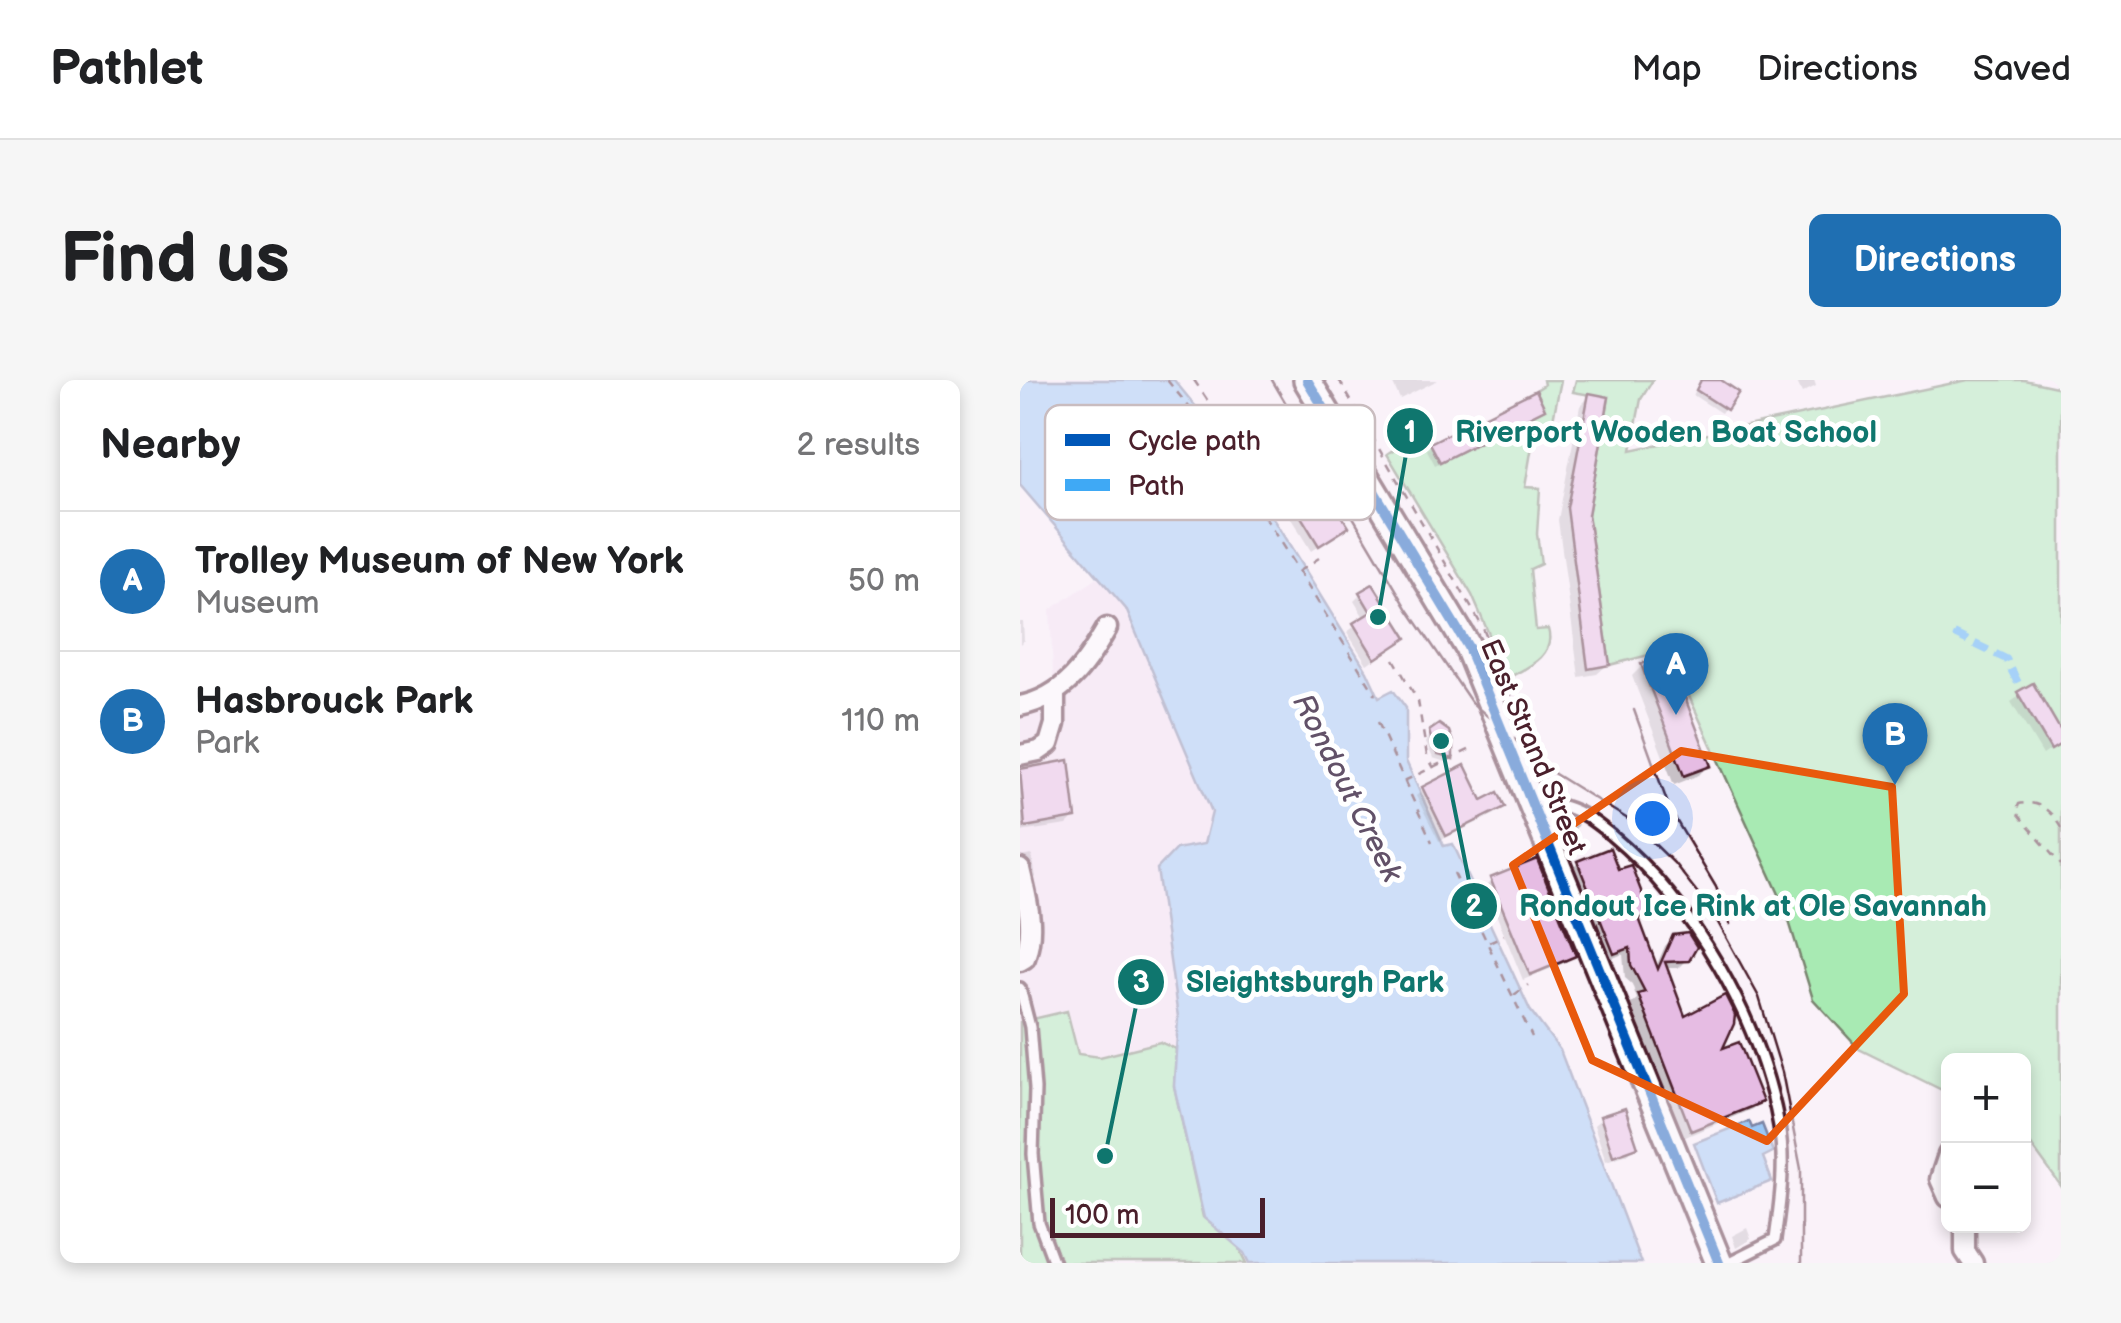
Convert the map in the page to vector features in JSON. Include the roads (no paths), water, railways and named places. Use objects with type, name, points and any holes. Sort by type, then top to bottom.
[{"type":"street","name":"East Strand Street","points":[[1308,380],[1323,405]]},
{"type":"street","name":"East Strand Street","points":[[1375,491],[1468,646],[1719,1263]]},
{"type":"street","points":[[1020,706],[1054,694],[1082,668],[1107,628]]},
{"type":"street","points":[[1020,756],[1050,744],[1055,724],[1054,694]]},
{"type":"street","points":[[1020,869],[1032,923],[1028,949],[1020,961]]},
{"type":"street","points":[[1965,1233],[1965,1251],[1973,1263]]},
{"type":"lane","points":[[1536,809],[1563,805],[1589,817],[1644,864],[1704,944],[1734,993],[1762,1060],[1780,1128],[1782,1180],[1775,1240],[1728,1263]]},
{"type":"lane","points":[[1020,988],[1030,1026],[1039,1224],[1054,1263]]},
{"type":"water","points":[[1020,380],[1174,380],[1194,405],[1045,405],[1045,514],[1020,485]]},
{"type":"water","name":"Rondout Creek","points":[[1050,520],[1274,520],[1379,697],[1393,690],[1406,708],[1406,761],[1444,846],[1453,844],[1530,1010],[1560,1050],[1641,1263],[1250,1263],[1245,1253],[1204,1218],[1174,1086],[1178,1017],[1157,869],[1176,849],[1204,844],[1212,812],[1126,609]]},
{"type":"water","points":[[1749,1121],[1752,1128],[1762,1124],[1773,1152],[1763,1157],[1772,1181],[1717,1203],[1694,1143]]},
{"type":"tram line","points":[[1272,380],[1287,405]]},
{"type":"tram line","points":[[1355,520],[1407,608],[1471,702],[1555,774],[1631,821],[1674,863],[1711,910],[1759,997],[1782,1072],[1801,1169],[1801,1263]]},
{"type":"tram line","points":[[1634,710],[1670,810],[1716,887],[1730,924]]},
{"type":"place","name":"Riverport Wooden Boat School","points":[[1378,617]]},
{"type":"place","name":"Trolley Museum of New York","points":[[1676,715]]},
{"type":"place","name":"Rondout Ice Rink at Ole Savannah","points":[[1441,741]]},
{"type":"place","name":"Hasbrouck Park","points":[[1895,785]]},
{"type":"place","name":"Sleightsburgh Park","points":[[1105,1156]]}]
